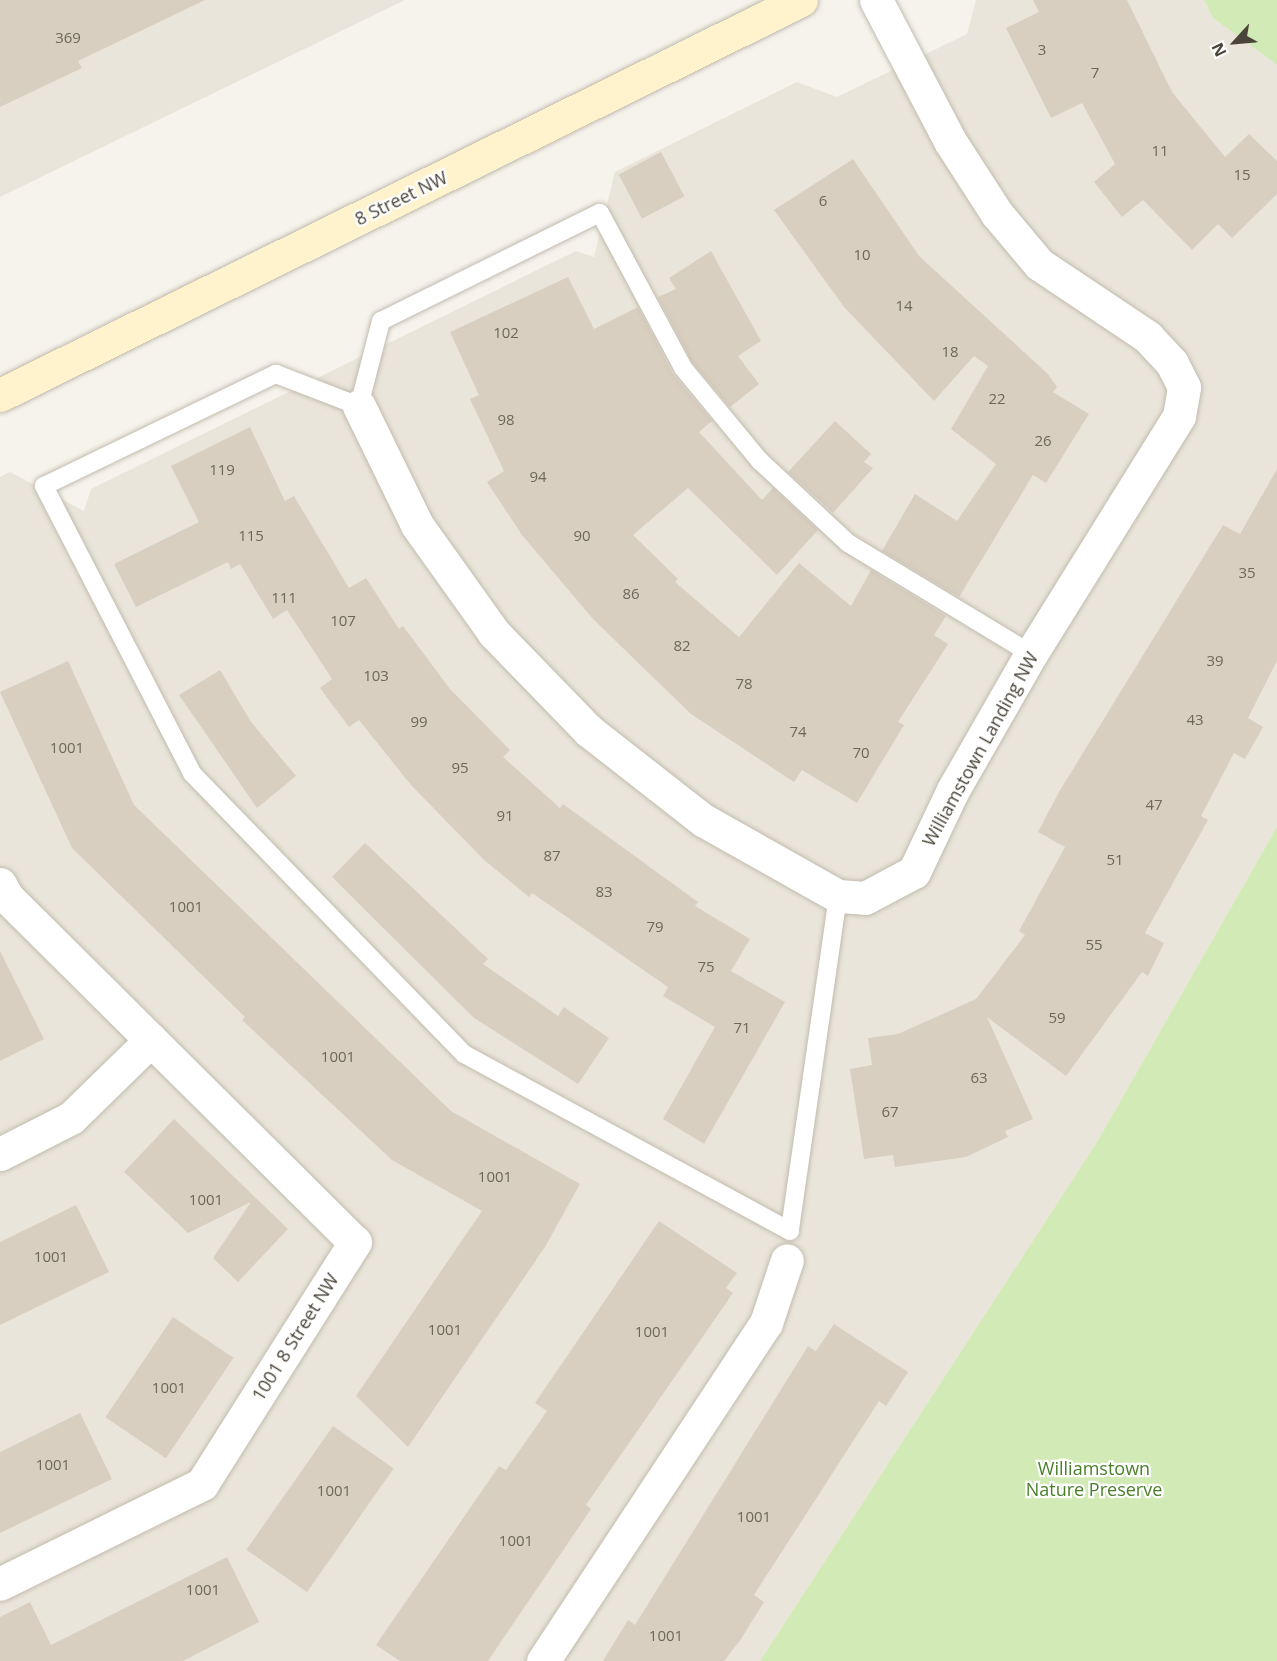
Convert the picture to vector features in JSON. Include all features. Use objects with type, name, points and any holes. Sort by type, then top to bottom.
[{"type":"street","name":"8 Street NW","points":[[0,395],[801,0]]},
{"type":"street","name":"Williamstown Landing NW","points":[[359,406],[417,525],[494,633],[581,723],[703,820],[838,896],[865,898],[914,872],[953,790],[1031,654],[1179,417],[1184,387],[1172,363],[1148,337],[1039,264],[997,214],[950,141],[876,0]]},
{"type":"street","name":"1001 8 Street NW","points":[[0,884],[7,897],[355,1242],[202,1484],[0,1584]]},
{"type":"street","points":[[0,1154],[71,1119],[151,1040]]},
{"type":"street","points":[[543,1661],[766,1323],[788,1245]]},
{"type":"lane","points":[[838,896],[788,1245],[464,1054],[192,773],[44,486],[276,374],[359,406],[381,321],[600,213],[683,368],[760,461],[848,543],[1031,654]]},
{"type":"shaded area","points":[[0,0],[405,0],[0,197]]},
{"type":"shaded area","points":[[976,0],[1204,0],[1213,18],[1277,65],[1277,827],[1097,1142],[760,1661],[0,1661],[0,477],[10,472],[84,511],[91,489],[576,251],[594,257],[615,172],[797,82],[837,97],[967,34]]},
{"type":"green space","points":[[1204,0],[1277,0],[1277,65],[1213,18]]},
{"type":"green space","name":"Williamstown Nature Preserve","points":[[1277,827],[1277,1661],[760,1661],[1097,1142]]},
{"type":"building","points":[[0,0],[205,0],[78,61],[82,68],[0,107]]},
{"type":"building","points":[[1033,0],[1127,0],[1172,92],[1225,157],[1249,134],[1277,161],[1277,194],[1232,238],[1218,224],[1192,250],[1143,200],[1122,217],[1094,182],[1115,164],[1082,103],[1051,118],[1006,28],[1039,12]]},
{"type":"building","points":[[661,152],[684,196],[642,219],[619,175]]},
{"type":"building","points":[[853,159],[919,256],[1048,374],[1057,387],[1053,392],[1089,414],[1046,483],[1033,475],[959,597],[882,551],[915,494],[957,521],[996,464],[951,429],[988,366],[974,356],[934,401],[844,307],[774,210]]},
{"type":"building","points":[[711,251],[761,341],[738,356],[759,384],[730,407],[692,362],[658,297],[676,289],[669,278]]},
{"type":"building","points":[[568,277],[594,329],[638,307],[673,374],[712,421],[699,432],[762,500],[773,488],[818,530],[777,575],[688,488],[633,535],[678,579],[675,582],[739,637],[799,563],[851,606],[871,570],[946,616],[934,635],[948,644],[898,722],[904,725],[857,803],[802,770],[794,782],[691,714],[593,619],[522,535],[487,482],[504,471],[470,399],[479,395],[450,332]]},
{"type":"building","points":[[835,421],[871,454],[864,462],[873,468],[833,513],[788,472]]},
{"type":"building","points":[[250,427],[285,501],[294,496],[349,588],[366,578],[399,629],[403,626],[450,689],[510,750],[503,757],[560,808],[563,804],[698,902],[695,906],[750,939],[731,971],[785,1002],[704,1144],[663,1119],[715,1027],[663,996],[668,987],[532,893],[529,897],[483,859],[411,785],[359,720],[349,727],[320,688],[332,679],[287,610],[273,619],[240,564],[231,569],[228,562],[136,607],[114,564],[199,522],[171,466]]},
{"type":"building","points":[[1277,469],[1277,661],[1248,718],[1263,727],[1245,759],[1234,753],[1201,816],[1208,820],[1145,933],[1164,943],[1148,976],[1142,972],[1066,1076],[987,1017],[1033,1119],[1005,1131],[1008,1137],[966,1157],[895,1167],[893,1155],[864,1159],[850,1069],[872,1065],[868,1038],[898,1034],[976,999],[1025,935],[1019,931],[1065,847],[1038,832],[1059,792],[1223,525],[1240,534]]},
{"type":"building","points":[[68,661],[134,805],[451,1111],[580,1184],[545,1247],[408,1447],[356,1396],[482,1211],[392,1160],[242,1020],[245,1017],[72,848],[0,692]]},
{"type":"building","points":[[220,670],[251,722],[296,776],[257,808],[179,695]]},
{"type":"building","points":[[365,843],[488,959],[483,964],[558,1016],[564,1007],[609,1038],[578,1084],[474,1018],[332,877]]},
{"type":"building","points":[[0,951],[44,1039],[0,1061]]},
{"type":"building","points":[[174,1119],[288,1229],[238,1282],[213,1258],[251,1202],[188,1233],[124,1172]]},
{"type":"building","points":[[76,1205],[109,1272],[0,1325],[0,1242]]},
{"type":"building","points":[[659,1221],[737,1273],[726,1288],[733,1293],[586,1505],[591,1509],[488,1661],[400,1661],[376,1645],[499,1466],[506,1470],[547,1411],[535,1403]]},
{"type":"building","points":[[173,1317],[234,1358],[166,1458],[105,1417]]},
{"type":"building","points":[[834,1324],[908,1372],[886,1406],[879,1401],[754,1595],[764,1602],[741,1639],[724,1661],[603,1661],[628,1620],[635,1625],[808,1346],[816,1351]]},
{"type":"building","points":[[80,1413],[112,1479],[0,1533],[0,1452]]},
{"type":"building","points":[[333,1426],[394,1468],[307,1592],[246,1550]]},
{"type":"building","points":[[227,1557],[259,1622],[183,1661],[0,1661],[0,1617],[30,1602],[51,1645]]}]
